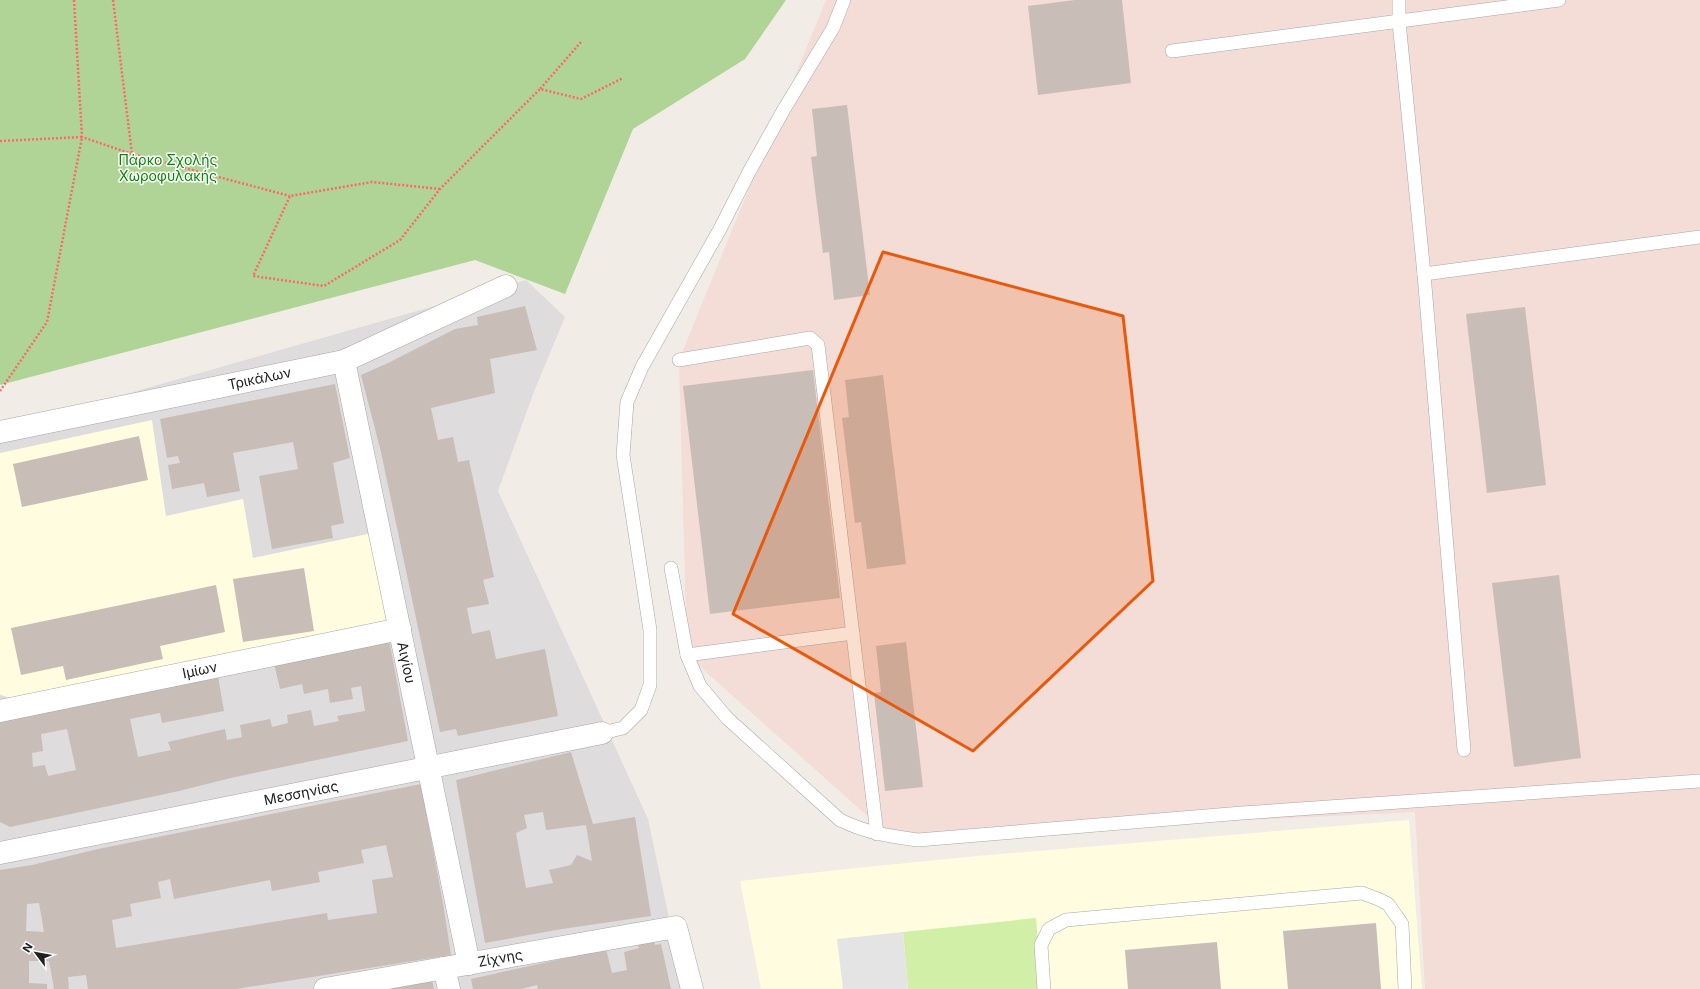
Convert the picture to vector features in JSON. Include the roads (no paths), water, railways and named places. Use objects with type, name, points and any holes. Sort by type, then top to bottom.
[{"type":"street","name":"Τρικάλων","points":[[0,432],[344,361],[506,286]]},
{"type":"street","name":"Αιγίου","points":[[344,361],[469,964]]},
{"type":"street","name":"Ιμίων","points":[[0,711],[400,629]]},
{"type":"street","name":"Μεσσηνίας","points":[[0,853],[602,733]]},
{"type":"street","name":"Ζίχνης","points":[[325,989],[676,927],[692,989]]},
{"type":"street","points":[[444,968],[449,989]]},
{"type":"lane","points":[[602,733],[623,728],[641,710],[650,685],[650,630],[623,455],[627,402],[642,367],[720,229],[749,172],[779,118],[833,28],[844,0]]},
{"type":"lane","points":[[1399,0],[1399,22],[1424,274],[1464,750]]},
{"type":"lane","points":[[1172,51],[1559,0]]},
{"type":"lane","points":[[1424,274],[1700,237]]},
{"type":"lane","points":[[679,360],[810,338],[818,345],[877,834]]},
{"type":"lane","points":[[671,568],[687,656],[700,686],[727,718],[840,820],[861,830],[877,834],[918,840],[1250,812],[1700,781]]},
{"type":"lane","points":[[687,656],[853,633]]},
{"type":"lane","points":[[1044,989],[1041,945],[1049,930],[1066,920],[1362,893],[1378,898],[1388,904],[1402,924],[1405,989]]},
{"type":"park label","name":"Πάρκο Σχολής Χωροφυλακής","points":[[168,168]]}]
